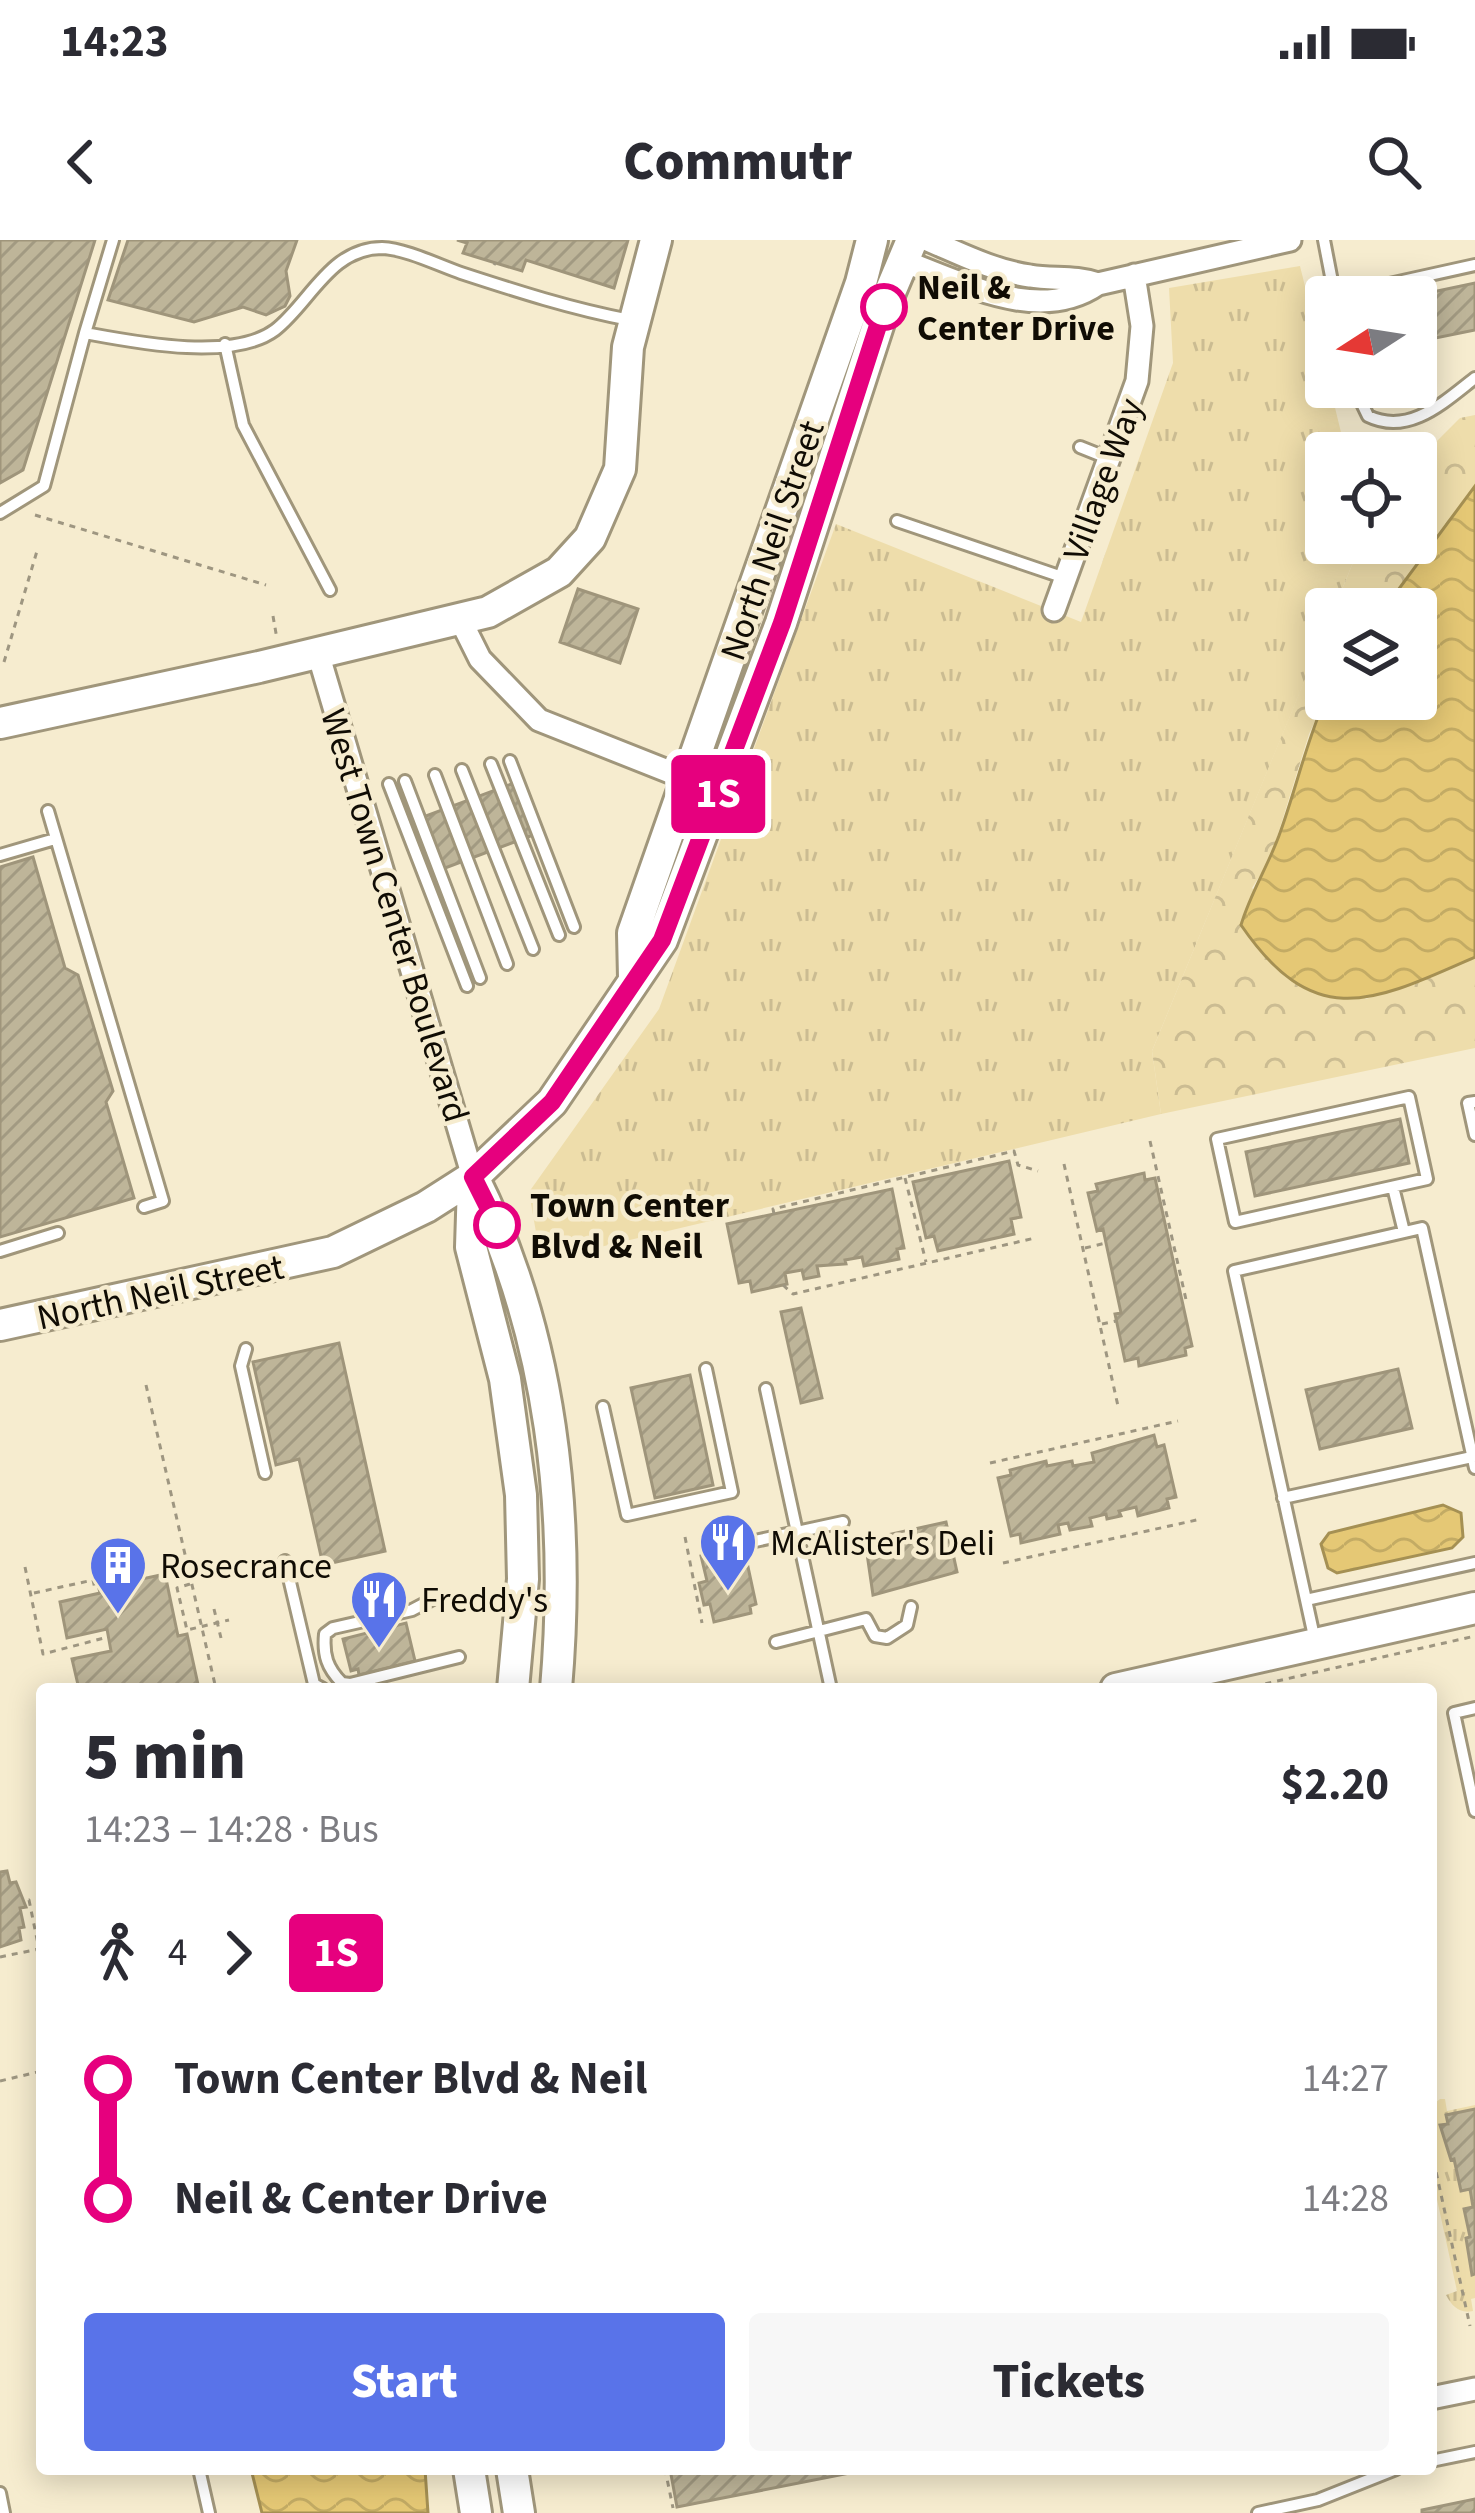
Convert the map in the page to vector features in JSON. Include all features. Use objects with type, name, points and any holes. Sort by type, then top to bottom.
[{"type":"main road","points":[[0,723],[460,619],[518,597],[559,572],[600,521],[623,454],[628,347],[656,240]]},
{"type":"main road","points":[[866,242],[907,250]]},
{"type":"main road","name":"North Neil Street","points":[[634,978],[633,934],[861,283],[866,242]]},
{"type":"main road","name":"North Neil Street","points":[[0,1324],[316,1257],[388,1227],[473,1177],[552,1102],[662,940],[782,623],[885,304],[907,250]]},
{"type":"main road","name":"West Town Center Boulevard","points":[[473,1177],[471,1247],[505,1379],[521,1495],[523,1579],[514,1683]]},
{"type":"main road","name":"West Town Center Boulevard","points":[[473,1177],[497,1225],[520,1300],[554,1449],[562,1578],[556,1683]]},
{"type":"main road","points":[[1143,1683],[1475,1608]]},
{"type":"main road","points":[[470,2475],[476,2513]]},
{"type":"main road","points":[[513,2475],[519,2513]]},
{"type":"street","points":[[928,240],[999,270],[1032,277],[1082,278],[1098,284]]},
{"type":"street","points":[[907,250],[1012,299],[1036,302],[1289,240]]},
{"type":"street","name":"Village Way","points":[[1054,610],[1137,381],[1141,305],[1134,275]]},
{"type":"street","points":[[460,619],[480,659],[539,720],[718,791]]},
{"type":"street","name":"West Town Center Boulevard","points":[[318,653],[473,1177]]},
{"type":"street","points":[[1437,2397],[1475,2389]]},
{"type":"lane","points":[[0,513],[44,486],[112,240]]},
{"type":"lane","points":[[1324,240],[1331,276]]},
{"type":"lane","points":[[85,334],[201,348],[260,338],[274,330],[335,266],[352,255],[382,248],[519,292],[633,320]]},
{"type":"lane","points":[[1425,276],[1475,265]]},
{"type":"lane","points":[[226,344],[244,425],[330,590]]},
{"type":"lane","points":[[1437,406],[1475,378]]},
{"type":"lane","points":[[1364,408],[1368,416],[1395,422],[1419,419],[1434,408]]},
{"type":"lane","points":[[1080,447],[1110,458]]},
{"type":"lane","points":[[897,521],[1066,578]]},
{"type":"lane","points":[[510,761],[574,927]]},
{"type":"lane","points":[[491,764],[559,935]]},
{"type":"lane","points":[[462,770],[533,950]]},
{"type":"lane","points":[[435,776],[507,964]]},
{"type":"lane","points":[[405,781],[480,979]]},
{"type":"lane","points":[[389,784],[467,986]]},
{"type":"lane","points":[[48,811],[163,1201],[144,1207]]},
{"type":"lane","points":[[0,856],[55,839]]},
{"type":"lane","points":[[1409,1097],[1427,1179],[1393,1187],[1235,1222],[1217,1139],[1409,1097]]},
{"type":"lane","points":[[1475,1102],[1468,1103],[1475,1136]]},
{"type":"lane","points":[[1393,1187],[1404,1232]]},
{"type":"lane","points":[[1283,1498],[1474,1462],[1422,1228],[1234,1271],[1283,1498],[1316,1644]]},
{"type":"lane","points":[[0,1251],[58,1233]]},
{"type":"lane","points":[[246,1349],[241,1366],[265,1473]]},
{"type":"lane","points":[[603,1407],[627,1515],[733,1492],[706,1369]]},
{"type":"lane","points":[[766,1389],[830,1683]]},
{"type":"lane","points":[[755,1541],[843,1522]]},
{"type":"lane","points":[[285,1561],[314,1683]]},
{"type":"lane","points":[[1306,1600],[1475,1562]]},
{"type":"lane","points":[[342,1683],[331,1672],[323,1651],[326,1634],[333,1628],[412,1610],[433,1599]]},
{"type":"lane","points":[[776,1642],[866,1619],[870,1632],[887,1638],[908,1625],[910,1607]]},
{"type":"lane","points":[[354,1683],[459,1657]]},
{"type":"lane","points":[[1475,1708],[1454,1713],[1475,1811]]},
{"type":"lane","points":[[1437,2461],[1475,2452]]},
{"type":"lane","points":[[200,2475],[209,2513]]},
{"type":"lane","points":[[1258,2513],[1318,2500],[1378,2475]]},
{"type":"lane","points":[[0,2493],[4,2513]]},
{"type":"path","points":[[35,515],[266,585]]},
{"type":"path","points":[[4,662],[37,551]]},
{"type":"path","points":[[273,616],[278,640]]},
{"type":"path","points":[[1150,1142],[1187,1304]]},
{"type":"path","points":[[774,1214],[772,1209],[1014,1151],[1018,1165],[1038,1171]]},
{"type":"path","points":[[1064,1164],[1118,1406]]},
{"type":"path","points":[[904,1177],[926,1263]]},
{"type":"path","points":[[782,1286],[793,1294],[1035,1238]]},
{"type":"path","points":[[1083,1248],[1106,1243]]},
{"type":"path","points":[[1100,1325],[1116,1321]]},
{"type":"path","points":[[146,1385],[215,1683]]},
{"type":"path","points":[[990,1463],[1178,1421]]},
{"type":"path","points":[[1003,1563],[1201,1519]]},
{"type":"path","points":[[685,1538],[703,1623]]},
{"type":"path","points":[[25,1567],[43,1654],[108,1637]]},
{"type":"path","points":[[32,1594],[93,1580],[95,1589]]},
{"type":"path","points":[[168,1590],[192,1584]]},
{"type":"path","points":[[178,1588],[187,1630],[229,1620]]},
{"type":"path","points":[[214,1609],[221,1638]]},
{"type":"path","points":[[1268,1683],[1475,1636]]},
{"type":"path","points":[[25,1901],[29,1900],[36,1934]]},
{"type":"path","points":[[0,1957],[36,1950]]},
{"type":"path","points":[[0,2080],[36,2073]]},
{"type":"path","points":[[1437,2176],[1470,2326]]},
{"type":"path","points":[[666,2475],[674,2509]]},
{"type":"green space","points":[[1300,266],[1305,286],[1305,408],[1335,408],[1341,432],[1305,432],[1305,564],[1352,564],[1343,588],[1305,588],[1305,680],[1152,1051],[1161,1114],[541,1261],[529,1192],[659,1009],[836,524],[1081,622],[1173,363],[1169,288]]},
{"type":"green space","points":[[1475,415],[1475,486],[1437,537],[1437,441],[1460,418]]},
{"type":"green space","points":[[1352,564],[1417,564],[1400,588],[1343,588]]},
{"type":"green space","points":[[1305,679],[1305,720],[1315,720],[1270,860],[1252,888],[1366,999],[1475,957],[1475,1048],[1161,1114],[1152,1051]]},
{"type":"green space","points":[[1445,2099],[1447,2111],[1475,2105],[1473,2311],[1456,2308],[1446,2295],[1457,2291],[1437,2199],[1437,2101]]},
{"type":"water","points":[[1475,486],[1475,957],[1376,995],[1321,994],[1294,982],[1241,925],[1277,842],[1317,720],[1437,720],[1437,588],[1400,588],[1417,564],[1437,564],[1437,537]]},
{"type":"water","points":[[1443,1505],[1461,1513],[1463,1537],[1452,1548],[1337,1573],[1328,1568],[1321,1544],[1329,1533]]},
{"type":"water","points":[[252,2475],[425,2475],[428,2513],[262,2513]]},
{"type":"building","points":[[0,240],[95,240],[23,470],[0,483]]},
{"type":"building","points":[[128,240],[297,240],[286,271],[290,296],[285,306],[266,315],[243,307],[194,322],[108,300]]},
{"type":"building","points":[[128,240],[297,240],[286,271],[290,296],[285,306],[266,315],[243,307],[194,322],[108,300]]},
{"type":"building","points":[[457,240],[628,240],[614,288],[526,260],[522,271],[463,253],[467,243]]},
{"type":"building","points":[[457,240],[628,240],[614,288],[526,260],[522,271],[463,253],[467,243]]},
{"type":"building","points":[[1475,283],[1475,330],[1437,338],[1437,291]]},
{"type":"building","points":[[578,589],[638,609],[620,663],[560,642]]},
{"type":"building","points":[[514,783],[533,835],[429,874],[410,822]]},
{"type":"building","points":[[33,857],[65,968],[78,975],[113,1091],[106,1102],[134,1198],[0,1237],[0,867]]},
{"type":"building","points":[[1400,1119],[1409,1163],[1255,1196],[1246,1152]]},
{"type":"building","points":[[1009,1161],[1021,1217],[1011,1219],[1014,1234],[938,1251],[934,1236],[926,1238],[913,1182]]},
{"type":"building","points":[[1144,1173],[1145,1180],[1155,1178],[1192,1346],[1185,1348],[1186,1355],[1139,1366],[1138,1358],[1125,1361],[1115,1314],[1121,1313],[1103,1229],[1097,1231],[1088,1193],[1098,1191],[1096,1184]]},
{"type":"building","points":[[892,1189],[904,1248],[897,1249],[899,1259],[864,1266],[862,1257],[845,1260],[846,1264],[817,1266],[819,1276],[804,1279],[802,1270],[785,1273],[787,1284],[752,1292],[750,1281],[739,1283],[727,1224]]},
{"type":"building","points":[[801,1308],[822,1398],[801,1403],[781,1312]]},
{"type":"building","points":[[339,1343],[385,1551],[323,1565],[299,1459],[276,1465],[253,1362]]},
{"type":"building","points":[[1398,1369],[1412,1428],[1320,1449],[1306,1390]]},
{"type":"building","points":[[690,1375],[713,1485],[655,1498],[631,1388]]},
{"type":"building","points":[[1154,1435],[1157,1447],[1164,1445],[1176,1497],[1167,1499],[1169,1508],[1138,1516],[1136,1507],[1119,1511],[1121,1516],[1090,1518],[1092,1526],[1070,1530],[1068,1523],[1058,1525],[1060,1534],[1021,1543],[1020,1534],[1011,1536],[998,1478],[1046,1461],[1047,1466],[1094,1462],[1092,1453]]},
{"type":"building","points":[[946,1522],[957,1572],[873,1595],[865,1540]]},
{"type":"building","name":"McAlister's Deli","points":[[737,1548],[741,1569],[748,1567],[756,1604],[750,1606],[751,1613],[714,1622],[699,1583],[707,1581],[701,1556]]},
{"type":"building","name":"Rosecrance","points":[[124,1566],[128,1582],[165,1574],[178,1636],[187,1634],[198,1683],[78,1683],[72,1659],[111,1651],[107,1629],[67,1638],[60,1602],[100,1593],[95,1572]]},
{"type":"building","name":"Freddy's","points":[[406,1623],[415,1661],[359,1675],[358,1669],[351,1671],[343,1639]]},
{"type":"building","points":[[7,1871],[26,1907],[20,1908],[21,1940],[0,1947],[0,1872]]},
{"type":"building","points":[[1475,2109],[1472,2275],[1464,2209],[1473,2207],[1470,2189],[1461,2191],[1440,2125],[1448,2124],[1446,2115]]},
{"type":"building","points":[[671,2475],[840,2475],[677,2507]]},
{"type":"building","points":[[1475,2499],[1475,2513],[1422,2513],[1422,2510]]},
{"type":"bus line","name":"1S","points":[[497,1225],[473,1177],[552,1102],[662,940],[782,623],[884,307]]},
{"type":"place","name":"Neil & Center Drive","points":[[884,307]]},
{"type":"place","name":"Town Center Blvd & Neil","points":[[497,1225]]},
{"type":"place","name":"McAlister's Deli","points":[[728,1593]]},
{"type":"place","name":"Rosecrance","points":[[118,1616]]},
{"type":"place","name":"Freddy's","points":[[379,1650]]}]
